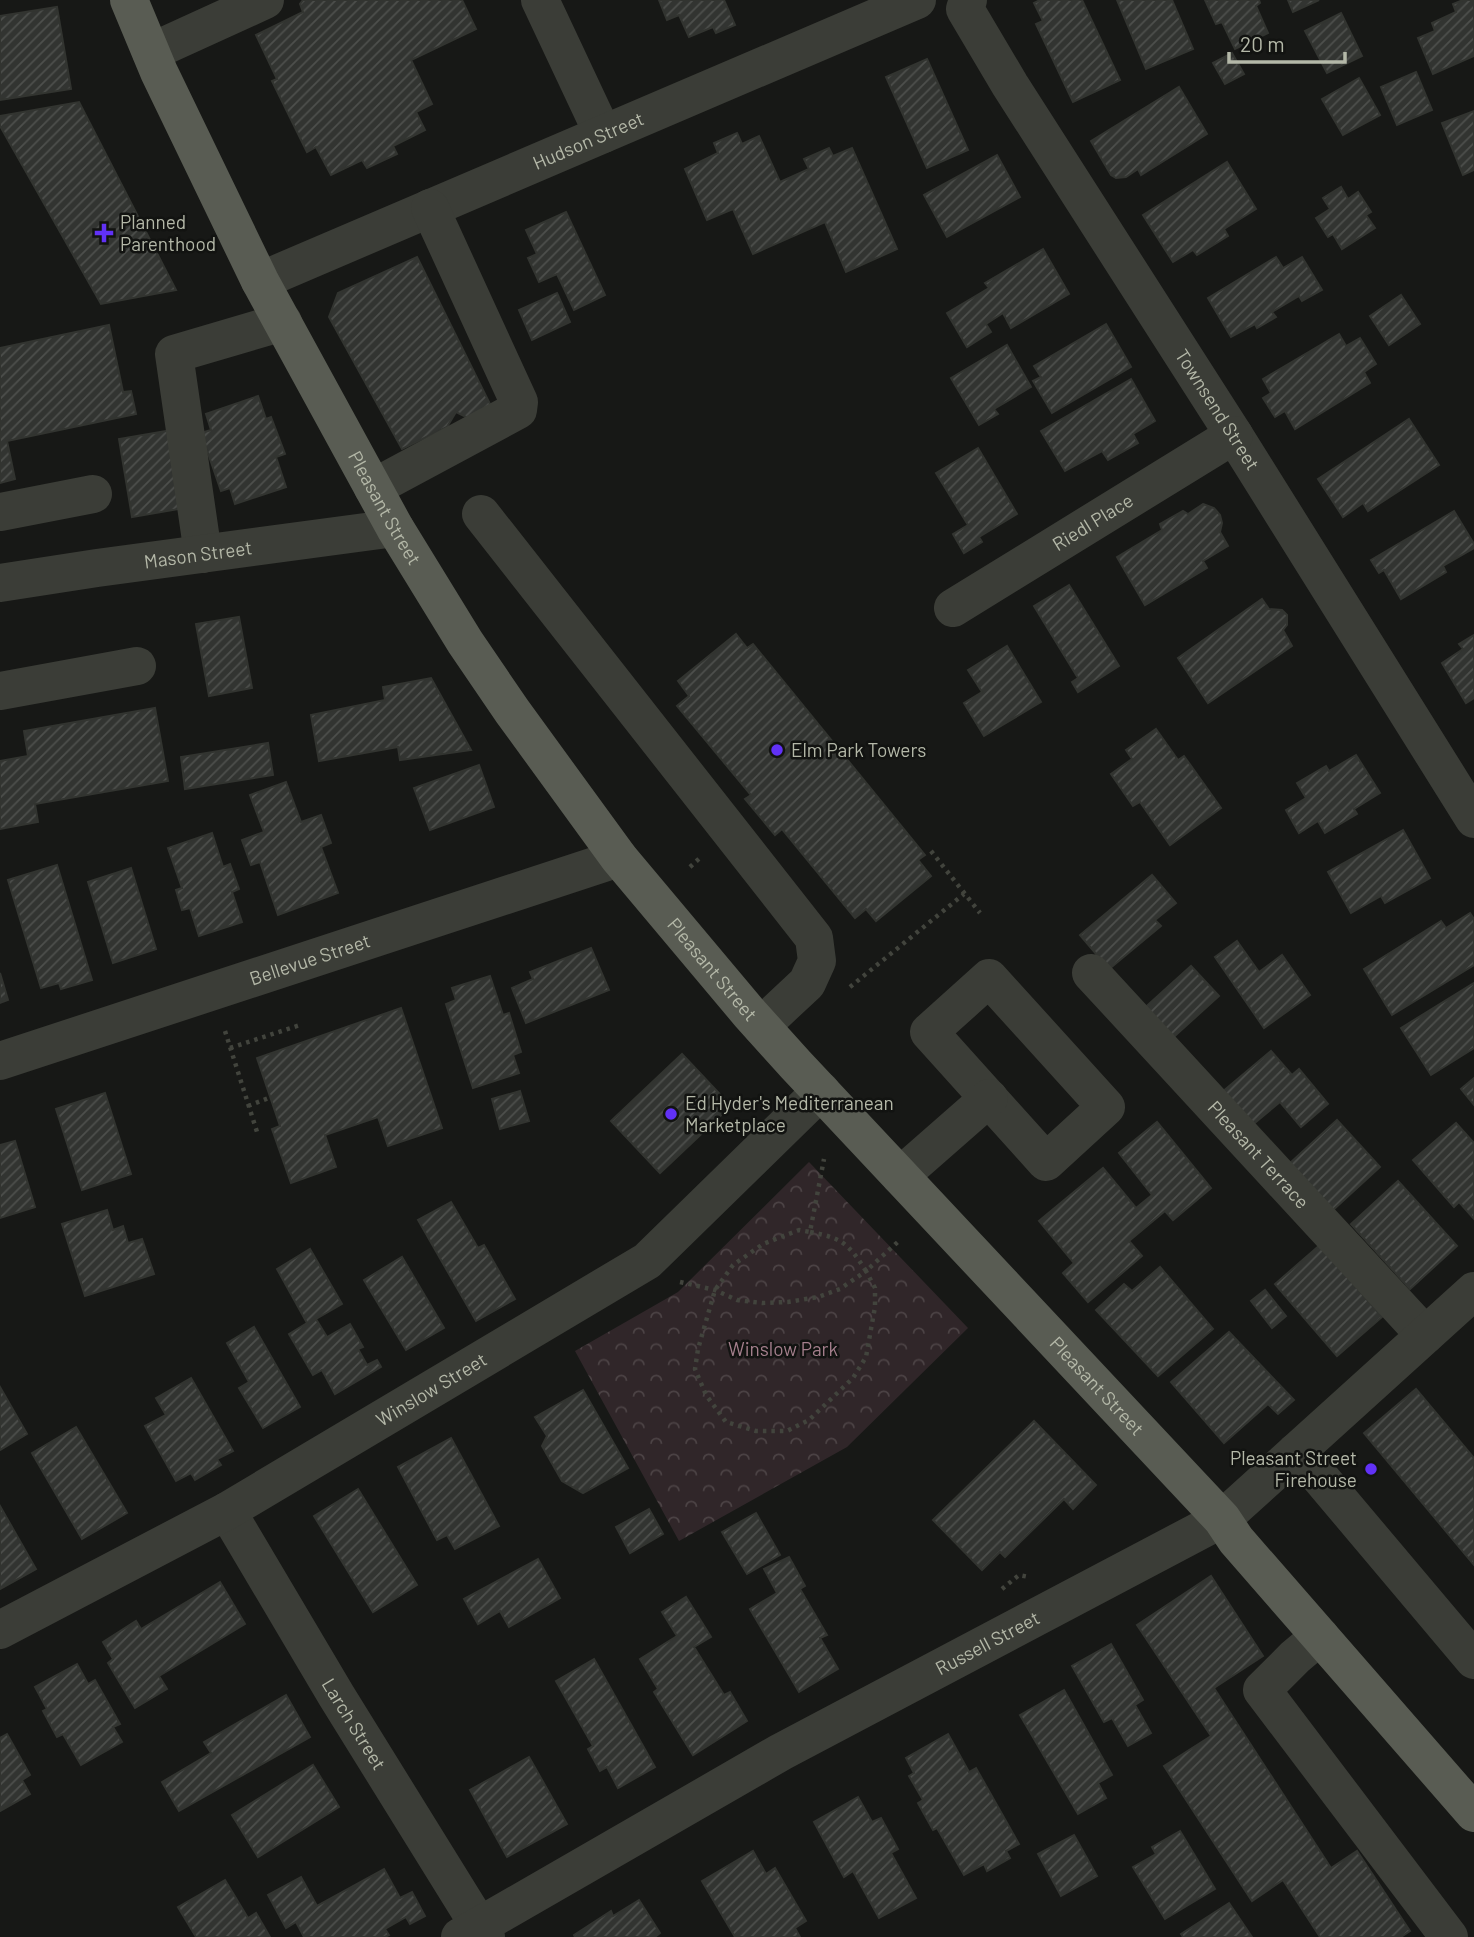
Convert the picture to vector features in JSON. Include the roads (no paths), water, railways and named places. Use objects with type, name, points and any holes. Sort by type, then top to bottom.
[{"type":"main road","name":"Pleasant Street","points":[[129,0],[260,281],[373,488],[465,642],[619,858],[761,1026],[1222,1519],[1236,1540],[1474,1813]]},
{"type":"street","points":[[151,52],[265,0]]},
{"type":"street","points":[[540,0],[604,134]]},
{"type":"street","name":"Hudson Street","points":[[260,281],[917,0]]},
{"type":"street","name":"Townsend Street","points":[[968,0],[965,9],[1010,85],[1474,818]]},
{"type":"street","points":[[373,488],[518,410],[519,402],[430,208]]},
{"type":"street","points":[[203,554],[174,354],[283,322]]},
{"type":"street","name":"Riedl Place","points":[[953,608],[1234,435]]},
{"type":"street","points":[[0,512],[93,494]]},
{"type":"street","points":[[481,514],[814,938],[817,961],[807,982],[761,1026]]},
{"type":"street","name":"Mason Street","points":[[0,583],[396,528]]},
{"type":"street","points":[[0,691],[137,666]]},
{"type":"street","name":"Bellevue Street","points":[[0,1060],[619,858]]},
{"type":"street","name":"Pleasant Terrace","points":[[1091,973],[1425,1335]]},
{"type":"street","points":[[989,978],[1106,1107],[1046,1161],[989,1098],[929,1032],[989,978]]},
{"type":"street","name":"Winslow Street","points":[[0,1630],[227,1511],[647,1261],[821,1091]]},
{"type":"street","points":[[900,1176],[989,1098]]},
{"type":"street","name":"Russell Street","points":[[475,1934],[781,1752],[1222,1519],[1474,1291]]},
{"type":"street","points":[[1296,1452],[1474,1660]]},
{"type":"street","name":"Larch Street","points":[[227,1511],[475,1934]]},
{"type":"street","points":[[1320,1636],[1262,1690],[1449,1937]]},
{"type":"street","points":[[1459,1937],[1474,1927]]},
{"type":"place","name":"Planned Parenthood","points":[[104,233]]},
{"type":"place","name":"Elm Park Towers","points":[[777,750]]},
{"type":"place","name":"Ed Hyder's Mediterranean Marketplace","points":[[671,1114]]},
{"type":"place","name":"Pleasant Street Firehouse","points":[[1371,1469]]},
{"type":"park label","name":"Winslow Park","points":[[783,1349]]}]
